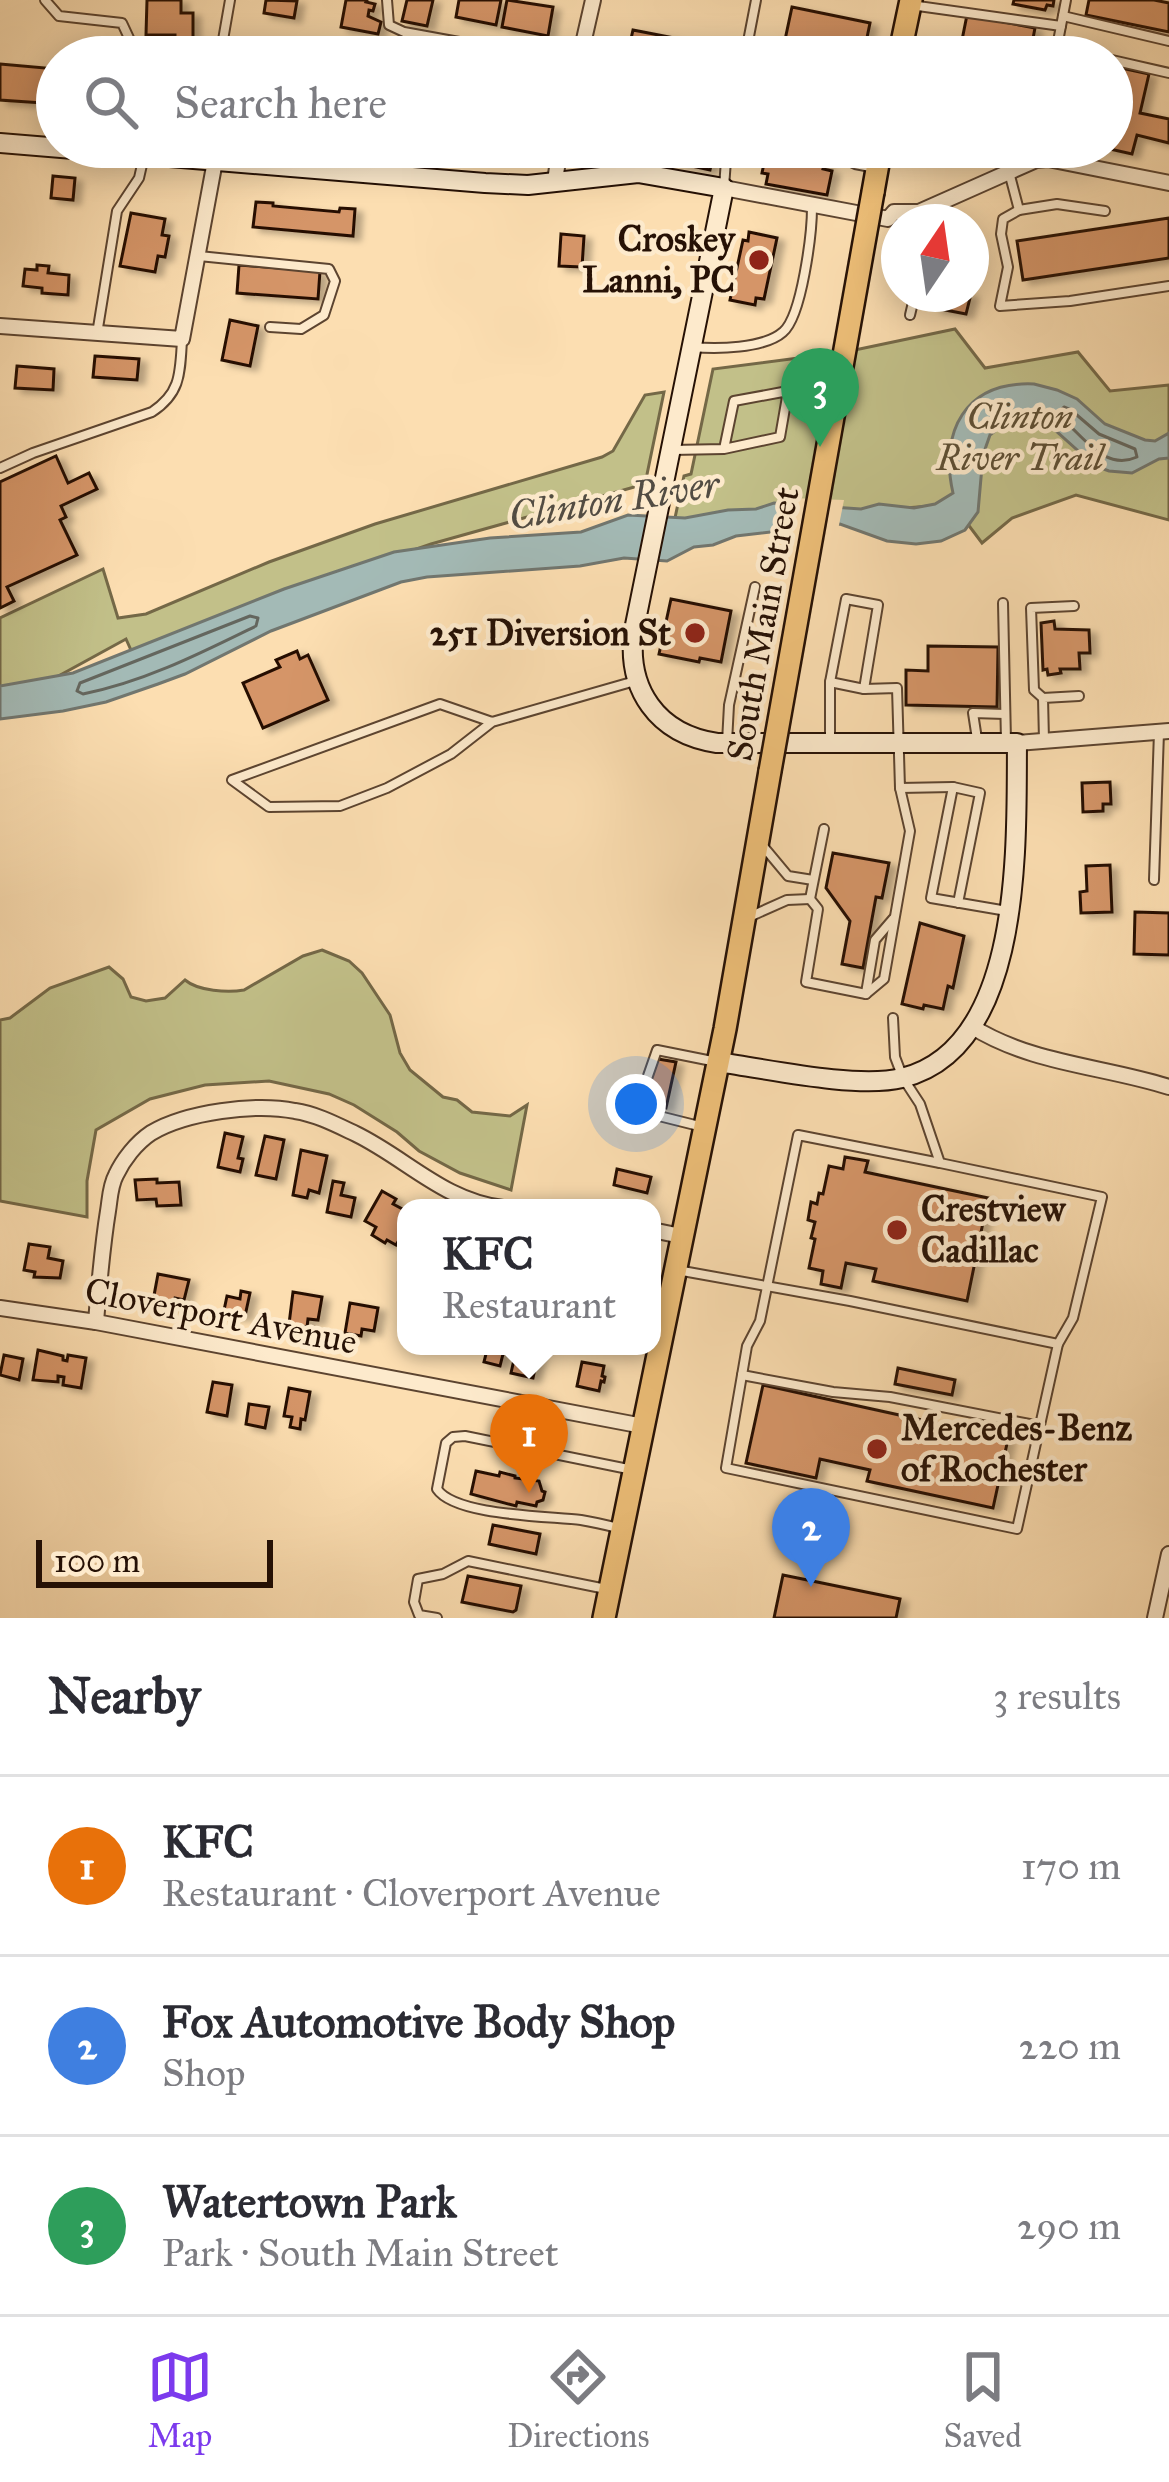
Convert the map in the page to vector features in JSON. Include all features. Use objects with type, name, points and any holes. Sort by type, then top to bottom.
[{"type":"main road","points":[[903,36],[910,2]]},
{"type":"main road","name":"South Main Street","points":[[661,1341],[718,1062],[877,168]]},
{"type":"main road","name":"South Main Street","points":[[604,1618],[658,1355]]},
{"type":"street","points":[[584,36],[592,0]]},
{"type":"street","points":[[0,143],[36,145]]},
{"type":"street","points":[[0,326],[182,339],[198,256],[206,168]]},
{"type":"street","points":[[334,168],[504,184],[638,173],[881,218]]},
{"type":"street","points":[[555,181],[557,168]]},
{"type":"street","points":[[945,204],[1011,168]]},
{"type":"street","points":[[1121,168],[1168,180]]},
{"type":"street","points":[[724,188],[633,640],[637,680],[647,702],[677,731],[726,743],[978,743],[1164,732]]},
{"type":"street","points":[[718,1062],[877,1082],[903,1078],[944,1057],[971,1026],[992,983],[1008,911],[1015,832],[1012,742]]},
{"type":"street","points":[[971,1026],[993,1040],[1074,1066],[1169,1087]]},
{"type":"street","points":[[96,1322],[113,1180],[126,1156],[148,1134],[175,1123],[215,1112],[296,1111],[359,1136],[463,1199]]},
{"type":"street","points":[[661,1233],[681,1236]]},
{"type":"street","name":"Cloverport Avenue","points":[[0,1308],[643,1426]]},
{"type":"street","points":[[1155,1618],[1169,1554]]},
{"type":"lane","points":[[45,0],[59,16],[122,23],[128,36]]},
{"type":"lane","points":[[224,36],[230,0]]},
{"type":"lane","points":[[387,0],[389,26],[426,36]]},
{"type":"lane","points":[[749,36],[756,0]]},
{"type":"lane","points":[[1059,36],[1066,0]]},
{"type":"lane","points":[[910,2],[944,11],[1062,21],[1169,41]]},
{"type":"lane","points":[[1133,65],[1169,74]]},
{"type":"lane","points":[[97,334],[117,211],[141,168]]},
{"type":"lane","points":[[724,188],[725,168]]},
{"type":"lane","points":[[1008,170],[1019,210]]},
{"type":"lane","points":[[1105,212],[1057,204],[1019,210],[1004,220],[1001,234],[1007,267],[1000,306],[1169,286]]},
{"type":"lane","points":[[691,347],[727,349],[784,332],[793,319],[801,287],[812,206]]},
{"type":"lane","points":[[198,256],[329,269],[335,281],[324,315],[301,329],[270,327]]},
{"type":"lane","points":[[0,468],[166,403],[176,387],[182,339]]},
{"type":"lane","points":[[670,450],[724,448],[780,437],[788,391],[734,401],[724,448]]},
{"type":"lane","points":[[726,743],[729,705],[755,587]]},
{"type":"lane","points":[[830,744],[830,682],[846,599],[878,605],[864,689]]},
{"type":"lane","points":[[1003,603],[1005,714],[1012,742]]},
{"type":"lane","points":[[1074,606],[1031,608],[1034,690],[1043,698],[1079,696]]},
{"type":"lane","points":[[492,722],[440,704],[232,780],[269,807],[340,806],[387,788],[451,754],[492,722],[637,680]]},
{"type":"lane","points":[[830,682],[864,689],[897,688],[900,788],[910,831],[884,979],[866,994]]},
{"type":"lane","points":[[1043,698],[1044,741]]},
{"type":"lane","points":[[978,743],[973,713],[1005,714]]},
{"type":"lane","points":[[1154,880],[1164,732]]},
{"type":"lane","points":[[900,788],[952,787],[980,793],[958,903]]},
{"type":"lane","points":[[952,787],[931,898],[1008,911]]},
{"type":"lane","points":[[810,899],[824,829]]},
{"type":"lane","points":[[758,838],[788,876],[814,880]]},
{"type":"lane","points":[[810,899],[818,909],[806,982],[866,994]]},
{"type":"lane","points":[[745,910],[810,899]]},
{"type":"lane","points":[[866,994],[875,940],[895,916]]},
{"type":"lane","points":[[892,1018],[895,1057],[920,1103],[940,1163]]},
{"type":"lane","points":[[705,1127],[651,1114],[642,1093],[657,1050],[718,1062]]},
{"type":"lane","points":[[798,1135],[940,1163],[1102,1197],[1073,1318],[1058,1343],[1017,1529],[726,1468],[747,1346],[760,1321],[798,1135]]},
{"type":"lane","points":[[676,1270],[1058,1343]]},
{"type":"lane","points":[[742,1375],[1040,1426]]},
{"type":"lane","points":[[622,1529],[444,1499],[437,1489],[446,1443],[465,1436],[635,1470]]},
{"type":"lane","points":[[437,1618],[419,1615],[414,1602],[418,1579],[443,1574],[468,1561],[609,1589]]},
{"type":"green space","name":"Clinton River Trail","points":[[955,329],[985,368],[1078,352],[1110,391],[1169,385],[1169,520],[1076,495],[1012,518],[982,543],[964,519],[930,506],[768,519],[670,541],[684,476],[691,474],[713,369],[806,357],[795,402],[842,392],[850,351]]},
{"type":"green space","points":[[664,392],[645,484],[431,544],[310,586],[135,659],[126,639],[0,708],[0,618],[103,569],[118,618],[146,614],[375,524],[602,457],[613,451],[645,395]]},
{"type":"green space","points":[[322,950],[349,961],[362,973],[390,1015],[410,1070],[443,1097],[457,1100],[472,1112],[510,1116],[527,1105],[511,1190],[460,1173],[419,1151],[354,1105],[329,1094],[269,1081],[205,1085],[150,1099],[96,1130],[87,1181],[87,1217],[0,1201],[0,1020],[10,1018],[50,988],[109,967],[123,979],[131,997],[146,1001],[165,998],[185,980],[213,990],[244,990]]},
{"type":"water","points":[[1034,384],[1077,399],[1105,424],[1145,440],[1155,441],[1169,433],[1169,458],[1132,473],[1109,471],[1095,466],[1047,423],[1022,418],[990,435],[983,455],[978,512],[965,530],[941,541],[887,541],[840,524],[736,536],[694,547],[667,561],[624,558],[580,566],[427,577],[401,582],[271,631],[185,674],[106,702],[0,719],[0,686],[73,673],[284,589],[394,552],[490,538],[581,532],[628,515],[685,518],[774,503],[861,509],[879,504],[914,508],[935,504],[953,493],[950,450],[962,415],[990,391]]},
{"type":"pier","points":[[792,498],[844,500],[838,530],[785,534]]},
{"type":"building","points":[[147,0],[181,0],[181,13],[193,13],[193,36],[146,35]]},
{"type":"building","points":[[266,0],[297,1],[294,18],[264,13]]},
{"type":"building","points":[[346,0],[375,4],[368,16],[381,22],[378,34],[341,27]]},
{"type":"building","points":[[407,0],[433,0],[427,26],[402,21]]},
{"type":"building","points":[[459,0],[501,0],[496,25],[456,17]]},
{"type":"building","points":[[507,0],[553,7],[548,36],[502,27]]},
{"type":"building","points":[[1014,0],[1054,0],[1045,10],[1013,4]]},
{"type":"building","points":[[1089,0],[1169,3],[1169,32],[1086,15]]},
{"type":"building","points":[[792,7],[870,23],[867,36],[786,36]]},
{"type":"building","points":[[967,15],[1035,28],[1033,36],[963,36]]},
{"type":"building","points":[[633,30],[664,36],[632,36]]},
{"type":"building","points":[[0,64],[36,67],[36,103],[0,100]]},
{"type":"building","points":[[1133,71],[1149,74],[1140,113],[1169,119],[1169,143],[1137,135],[1133,150]]},
{"type":"building","points":[[763,168],[832,171],[827,195],[766,184],[768,174],[762,173]]},
{"type":"building","points":[[53,176],[75,178],[73,200],[51,198]]},
{"type":"building","points":[[256,202],[339,212],[340,208],[355,209],[353,236],[253,227]]},
{"type":"building","points":[[131,213],[165,219],[162,235],[169,236],[165,257],[158,256],[155,272],[120,266]]},
{"type":"building","points":[[1169,218],[1169,258],[1023,280],[1017,241]]},
{"type":"building","points":[[749,232],[777,238],[764,299],[756,298],[755,305],[730,300],[743,240],[748,241]]},
{"type":"building","points":[[561,234],[584,236],[582,267],[559,266]]},
{"type":"building","points":[[37,265],[49,266],[48,273],[69,275],[68,295],[23,286],[25,269],[37,270]]},
{"type":"building","points":[[239,265],[320,271],[318,299],[237,293]]},
{"type":"building","points":[[230,320],[258,326],[250,366],[222,360]]},
{"type":"building","points":[[95,356],[139,359],[137,380],[93,377]]},
{"type":"building","points":[[17,366],[54,369],[53,390],[15,388]]},
{"type":"building","points":[[56,456],[68,483],[89,473],[97,489],[61,506],[66,517],[60,520],[77,555],[7,587],[14,601],[0,608],[0,482]]},
{"type":"building","name":"251 Diversion St","points":[[671,599],[731,611],[721,662],[659,654]]},
{"type":"building","points":[[1054,621],[1055,629],[1089,630],[1090,653],[1079,653],[1080,669],[1060,669],[1061,673],[1048,675],[1043,670],[1041,623]]},
{"type":"building","points":[[928,646],[998,647],[997,707],[906,705],[906,670],[928,671]]},
{"type":"building","points":[[297,651],[300,659],[308,655],[328,700],[263,728],[243,683],[280,667],[276,660]]},
{"type":"building","points":[[1110,782],[1111,804],[1103,804],[1103,811],[1083,812],[1082,783]]},
{"type":"building","points":[[833,853],[889,863],[882,898],[876,897],[863,968],[842,964],[850,921],[826,888]]},
{"type":"building","points":[[1110,865],[1112,912],[1081,913],[1080,892],[1087,891],[1086,866]]},
{"type":"building","points":[[1135,912],[1169,913],[1169,955],[1134,954]]},
{"type":"building","points":[[920,923],[964,936],[953,988],[948,986],[943,1009],[902,1004]]},
{"type":"building","points":[[658,1059],[676,1062],[666,1108],[646,1100]]},
{"type":"building","points":[[633,1099],[645,1115],[633,1124],[621,1109]]},
{"type":"building","points":[[225,1133],[243,1137],[240,1172],[218,1167]]},
{"type":"building","points":[[265,1136],[284,1140],[276,1179],[256,1175]]},
{"type":"building","points":[[301,1150],[327,1156],[319,1193],[309,1190],[307,1198],[293,1195]]},
{"type":"building","name":"Crestview Cadillac","points":[[845,1157],[868,1161],[865,1172],[988,1198],[967,1301],[873,1281],[876,1269],[846,1263],[841,1288],[821,1284],[823,1271],[809,1268],[815,1239],[811,1238],[815,1222],[808,1220],[811,1202],[817,1204],[819,1193],[823,1194],[829,1166],[843,1169]]},
{"type":"building","points":[[617,1169],[651,1177],[647,1193],[614,1185]]},
{"type":"building","points":[[157,1179],[157,1183],[179,1182],[181,1205],[157,1206],[156,1199],[137,1200],[135,1180]]},
{"type":"building","points":[[333,1181],[344,1183],[341,1195],[355,1198],[351,1217],[327,1212]]},
{"type":"building","points":[[382,1191],[396,1199],[396,1245],[372,1235],[376,1227],[365,1221]]},
{"type":"building","points":[[29,1244],[50,1247],[48,1258],[63,1261],[60,1278],[34,1277],[35,1272],[24,1270]]},
{"type":"building","points":[[158,1274],[189,1280],[184,1300],[175,1298],[173,1306],[153,1301]]},
{"type":"building","points":[[241,1291],[250,1293],[245,1316],[223,1315],[227,1296],[240,1299]]},
{"type":"building","points":[[293,1292],[322,1297],[318,1320],[308,1319],[307,1327],[289,1324]]},
{"type":"building","points":[[350,1303],[378,1308],[374,1331],[362,1329],[361,1336],[345,1333]]},
{"type":"building","points":[[38,1350],[67,1361],[68,1355],[86,1358],[81,1388],[63,1385],[64,1377],[58,1376],[58,1382],[33,1380]]},
{"type":"building","points":[[4,1355],[23,1359],[19,1380],[0,1375]]},
{"type":"building","points":[[486,1355],[503,1355],[500,1366],[484,1362]]},
{"type":"building","points":[[515,1355],[538,1355],[533,1378],[511,1373]]},
{"type":"building","points":[[582,1362],[604,1366],[599,1391],[577,1386]]},
{"type":"building","points":[[898,1368],[955,1380],[952,1395],[895,1384]]},
{"type":"building","points":[[213,1382],[232,1385],[227,1416],[207,1412]]},
{"type":"building","name":"Mercedes-Benz of Rochester","points":[[763,1385],[1008,1439],[993,1508],[867,1481],[870,1470],[820,1459],[816,1478],[746,1463]]},
{"type":"building","points":[[289,1388],[310,1392],[300,1429],[290,1427],[292,1417],[284,1416]]},
{"type":"building","points":[[249,1404],[269,1407],[265,1428],[246,1424]]},
{"type":"building","points":[[476,1471],[539,1481],[545,1492],[543,1500],[536,1506],[517,1502],[516,1506],[471,1494]]},
{"type":"building","points":[[493,1525],[540,1534],[536,1554],[489,1544]]},
{"type":"building","points":[[783,1575],[900,1599],[896,1618],[774,1618]]},
{"type":"building","points":[[468,1576],[521,1586],[516,1610],[462,1602]]},
{"type":"place","name":"Croskey Lanni, PC","points":[[759,260]]},
{"type":"place","name":"Watertown Park","points":[[820,447]]},
{"type":"place","name":"251 Diversion St","points":[[695,633]]},
{"type":"place","name":"Crestview Cadillac","points":[[897,1230]]},
{"type":"place","name":"Mercedes-Benz of Rochester","points":[[877,1449]]},
{"type":"place","name":"KFC","points":[[529,1493]]},
{"type":"place","name":"Fox Automotive Body Shop","points":[[811,1587]]},
{"type":"water label","name":"Clinton River","points":[[614,500]]}]
